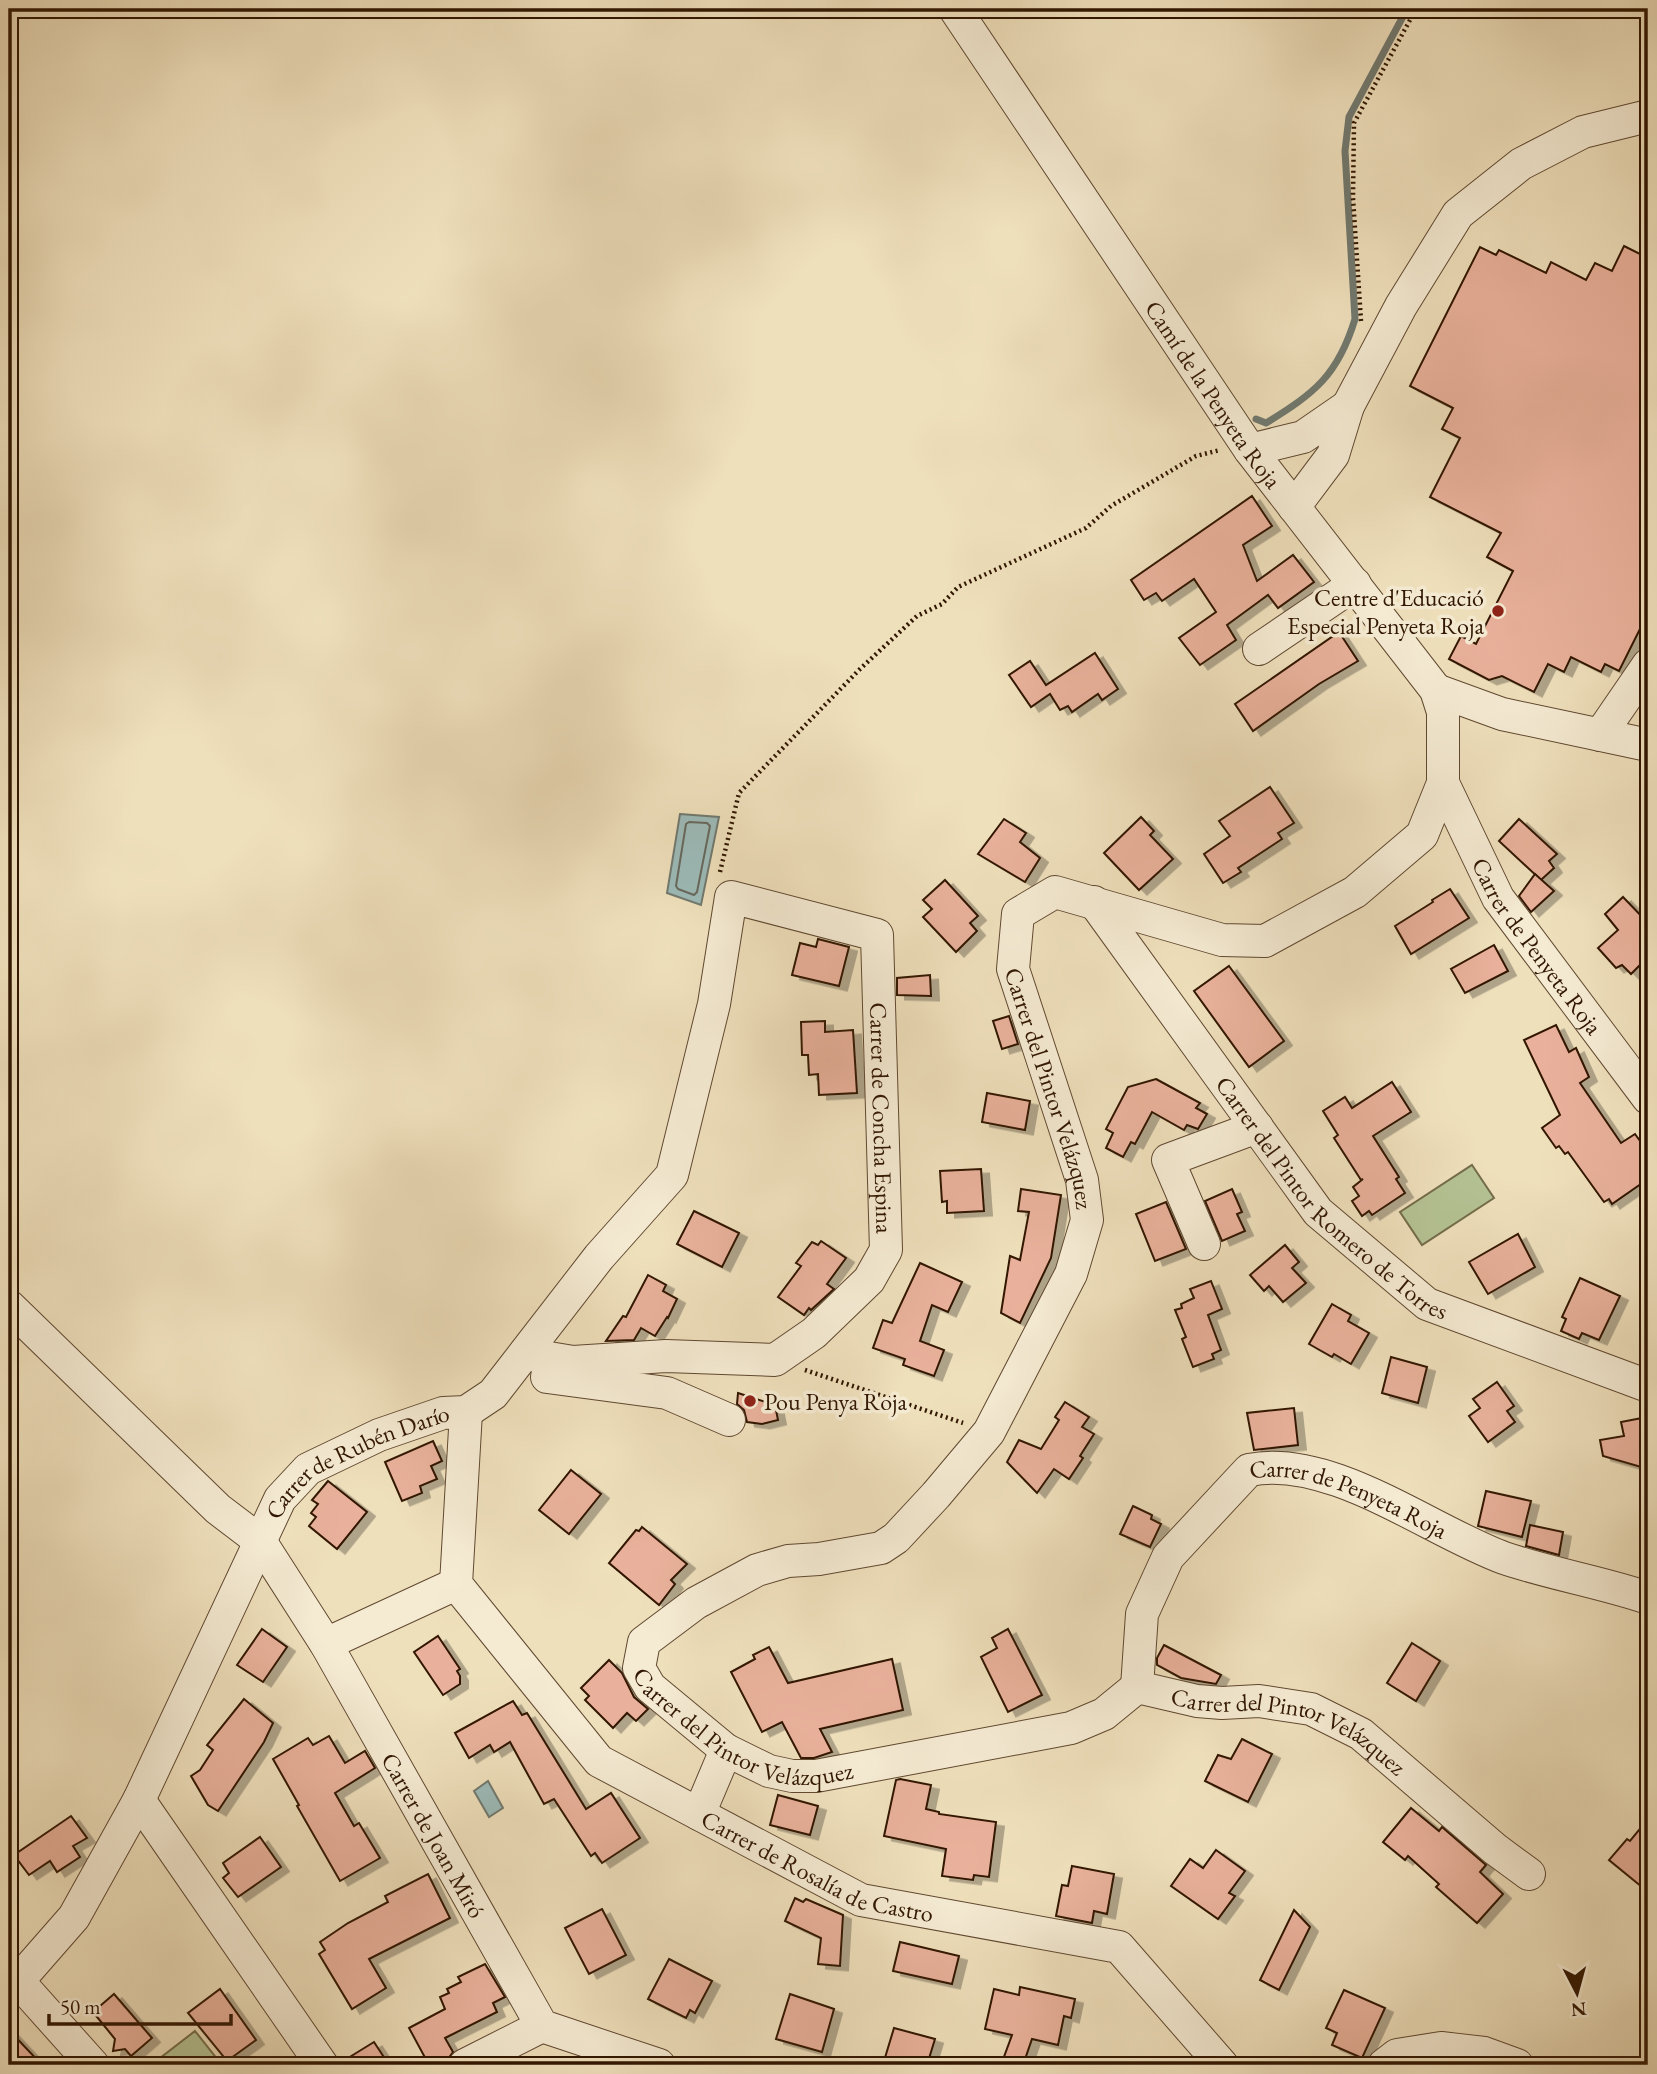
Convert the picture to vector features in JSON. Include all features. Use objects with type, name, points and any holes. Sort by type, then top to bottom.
[{"type":"street","name":"Camí de la Penyeta Roja","points":[[955,9],[1250,450],[1436,690],[1443,712],[1443,783]]},
{"type":"street","points":[[1294,507],[1333,455],[1349,406],[1401,306],[1458,214],[1521,164],[1583,132],[1648,116]]},
{"type":"street","points":[[1250,450],[1303,437],[1349,406]]},
{"type":"street","points":[[1259,649],[1355,584]]},
{"type":"street","points":[[1600,734],[1648,665]]},
{"type":"street","points":[[1436,690],[1502,714],[1648,745]]},
{"type":"street","name":"Carrer del Pintor Velázquez","points":[[1443,783],[1422,835],[1354,892],[1265,941],[1222,940],[1055,892],[1018,914],[1013,969],[1082,1180],[1087,1220],[1071,1275],[989,1432],[911,1524],[881,1548],[849,1555],[788,1561],[757,1570],[696,1603],[645,1642],[639,1668],[650,1687],[726,1750],[769,1771],[792,1776],[816,1776],[1071,1728],[1104,1714],[1137,1687],[1196,1701],[1222,1703],[1259,1700],[1311,1709],[1361,1734],[1495,1849],[1529,1874]]},
{"type":"street","name":"Carrer de Penyeta Roja","points":[[1443,783],[1498,898],[1648,1098]]},
{"type":"street","name":"Carrer de Rubén Darío","points":[[93,2065],[13,1986],[74,1917],[139,1800],[280,1499],[309,1469],[379,1435],[443,1413],[466,1412],[493,1394],[599,1257],[672,1175],[714,1004],[731,897]]},
{"type":"street","name":"Carrer de Concha Espina","points":[[731,897],[877,935],[886,1250],[869,1280],[814,1333],[775,1360]]},
{"type":"street","name":"Carrer del Pintor Romero de Torres","points":[[1094,902],[1318,1212],[1427,1304],[1648,1386]]},
{"type":"street","points":[[1204,1244],[1168,1160],[1257,1127]]},
{"type":"street","points":[[9,1306],[218,1509],[260,1541]]},
{"type":"street","points":[[524,1354],[573,1362],[666,1356],[775,1360]]},
{"type":"street","points":[[524,1354],[545,1377],[667,1393],[729,1420]]},
{"type":"street","points":[[326,1644],[456,1584],[466,1412]]},
{"type":"street","name":"Carrer de Penyeta Roja","points":[[1137,1687],[1142,1615],[1168,1557],[1249,1470],[1268,1466],[1314,1474],[1381,1498],[1503,1558],[1648,1598]]},
{"type":"street","name":"Carrer de Joan Miró","points":[[260,1541],[326,1644],[542,2026]]},
{"type":"street","name":"Carrer de Rosalía de Castro","points":[[456,1584],[598,1761],[861,1900],[1119,1947],[1222,2065]]},
{"type":"street","points":[[699,1814],[726,1750]]},
{"type":"street","points":[[139,1800],[322,2065]]},
{"type":"street","points":[[466,2065],[542,2026],[659,2065]]},
{"type":"street","points":[[1384,2065],[1397,2055],[1441,2048],[1484,2053],[1517,2065]]},
{"type":"path","points":[[1356,331],[1362,319],[1353,198],[1354,123],[1416,9]]},
{"type":"path","points":[[731,897],[720,873],[739,793],[860,669],[917,616],[942,604],[958,587],[1086,528],[1111,506],[1196,456],[1220,450],[1250,450]]},
{"type":"path","points":[[775,1360],[989,1432]]},
{"type":"green space","points":[[1472,1165],[1494,1198],[1422,1245],[1400,1212]]},
{"type":"green space","points":[[195,2031],[218,2060],[212,2065],[151,2065]]},
{"type":"water","points":[[680,814],[719,817],[701,905],[667,893]]},
{"type":"water","points":[[488,1781],[503,1808],[489,1817],[474,1791]]},
{"type":"building","name":"Centre d'Educació Especial Penyeta Roja","points":[[1624,246],[1648,258],[1648,613],[1619,671],[1605,664],[1601,672],[1571,657],[1564,672],[1548,664],[1534,692],[1502,676],[1489,680],[1449,659],[1461,636],[1476,644],[1513,571],[1487,557],[1501,533],[1430,497],[1460,438],[1442,429],[1453,408],[1410,386],[1480,247],[1496,255],[1499,250],[1546,273],[1551,262],[1586,280],[1595,263],[1612,271]]},
{"type":"building","points":[[1252,496],[1272,526],[1243,545],[1257,581],[1293,555],[1314,582],[1278,608],[1268,595],[1257,603],[1227,625],[1236,640],[1200,665],[1179,638],[1216,612],[1194,579],[1162,601],[1156,593],[1144,600],[1131,580]]},
{"type":"building","points":[[1339,632],[1358,661],[1319,684],[1253,731],[1235,704]]},
{"type":"building","points":[[1095,653],[1118,689],[1102,700],[1098,694],[1072,712],[1068,706],[1060,710],[1050,694],[1031,707],[1009,675],[1030,661],[1046,685]]},
{"type":"building","points":[[1270,787],[1294,823],[1278,833],[1282,839],[1238,868],[1241,872],[1223,883],[1204,854],[1230,836],[1219,821]]},
{"type":"building","points":[[1141,817],[1154,831],[1150,835],[1173,859],[1139,890],[1104,853]]},
{"type":"building","points":[[1004,819],[1026,833],[1020,842],[1040,858],[1025,882],[978,854]]},
{"type":"building","points":[[1519,819],[1557,854],[1549,861],[1554,868],[1541,880],[1499,841]]},
{"type":"building","points":[[1535,874],[1554,891],[1531,912],[1519,896]]},
{"type":"building","points":[[945,880],[978,916],[970,923],[977,931],[956,952],[923,917],[932,909],[923,900]]},
{"type":"building","points":[[1450,889],[1469,918],[1411,954],[1395,926]]},
{"type":"building","points":[[1623,897],[1648,923],[1648,957],[1631,974],[1622,965],[1616,968],[1598,948],[1618,930],[1605,914]]},
{"type":"building","points":[[818,939],[849,947],[839,986],[792,975],[800,943],[816,947]]},
{"type":"building","points":[[1494,945],[1508,971],[1465,993],[1451,969]]},
{"type":"building","points":[[1229,966],[1284,1041],[1249,1067],[1194,991]]},
{"type":"building","points":[[930,975],[931,996],[897,995],[897,978]]},
{"type":"building","points":[[1009,1016],[1018,1044],[1002,1049],[993,1021]]},
{"type":"building","points":[[825,1021],[825,1032],[853,1030],[857,1093],[819,1095],[818,1074],[809,1075],[808,1055],[802,1055],[801,1022]]},
{"type":"building","points":[[1556,1025],[1569,1052],[1576,1048],[1589,1077],[1580,1083],[1621,1143],[1635,1134],[1648,1152],[1648,1179],[1612,1204],[1609,1199],[1604,1202],[1568,1152],[1565,1154],[1559,1146],[1556,1148],[1542,1128],[1560,1115],[1524,1040]]},
{"type":"building","points":[[1156,1079],[1200,1103],[1196,1108],[1207,1114],[1198,1129],[1187,1125],[1184,1130],[1152,1112],[1135,1144],[1131,1142],[1123,1157],[1106,1148],[1113,1133],[1106,1129],[1128,1087]]},
{"type":"building","points":[[1392,1082],[1411,1112],[1373,1136],[1399,1177],[1396,1179],[1405,1193],[1372,1215],[1369,1211],[1362,1216],[1352,1201],[1359,1196],[1353,1187],[1363,1179],[1361,1180],[1334,1138],[1338,1135],[1323,1111],[1345,1097],[1352,1108]]},
{"type":"building","points":[[987,1093],[1030,1101],[1025,1130],[982,1122]]},
{"type":"building","points":[[981,1169],[984,1211],[947,1213],[947,1201],[942,1202],[940,1171]]},
{"type":"building","points":[[1021,1189],[1061,1195],[1051,1258],[1020,1323],[1001,1313],[1010,1256],[1020,1260],[1029,1212],[1018,1211]]},
{"type":"building","points":[[1232,1189],[1242,1212],[1237,1214],[1245,1231],[1222,1241],[1205,1201]]},
{"type":"building","points":[[1166,1202],[1186,1249],[1155,1261],[1136,1214]]},
{"type":"building","points":[[694,1211],[739,1233],[722,1267],[677,1244]]},
{"type":"building","points":[[1518,1234],[1535,1267],[1488,1294],[1469,1262]]},
{"type":"building","points":[[821,1241],[846,1258],[827,1284],[834,1289],[804,1315],[778,1297],[801,1266],[796,1263],[812,1242],[818,1245]]},
{"type":"building","points":[[1285,1245],[1299,1262],[1292,1268],[1306,1283],[1283,1302],[1269,1286],[1264,1291],[1250,1275]]},
{"type":"building","points":[[920,1263],[962,1282],[948,1312],[932,1305],[920,1341],[944,1350],[934,1376],[903,1365],[905,1359],[873,1348],[883,1320],[892,1323]]},
{"type":"building","points":[[648,1275],[666,1285],[663,1291],[677,1299],[668,1318],[655,1336],[641,1328],[634,1340],[606,1341],[623,1316],[626,1317]]},
{"type":"building","points":[[1580,1278],[1620,1296],[1599,1340],[1582,1333],[1579,1339],[1561,1331],[1566,1319],[1562,1317]]},
{"type":"building","points":[[1211,1281],[1222,1309],[1208,1315],[1221,1350],[1212,1354],[1214,1359],[1193,1367],[1182,1339],[1186,1337],[1175,1310],[1194,1298],[1190,1289]]},
{"type":"building","points":[[1332,1304],[1351,1315],[1348,1321],[1369,1333],[1351,1364],[1309,1344]]},
{"type":"building","points":[[1391,1357],[1427,1367],[1418,1403],[1382,1393]]},
{"type":"building","points":[[1497,1382],[1514,1406],[1507,1411],[1515,1422],[1488,1442],[1469,1416],[1480,1408],[1473,1399]]},
{"type":"building","name":"Pou Penya Roja","points":[[738,1393],[775,1405],[778,1420],[762,1424],[747,1422],[744,1410],[737,1404]]},
{"type":"building","points":[[1065,1402],[1089,1417],[1082,1427],[1094,1434],[1069,1479],[1054,1469],[1037,1493],[1007,1462],[1019,1440],[1041,1449],[1059,1420],[1055,1417]]},
{"type":"building","points":[[1294,1408],[1298,1445],[1254,1450],[1247,1413]]},
{"type":"building","points":[[1642,1418],[1644,1437],[1648,1437],[1648,1469],[1603,1456],[1600,1440],[1624,1436],[1621,1422]]},
{"type":"building","points":[[433,1441],[442,1461],[431,1466],[437,1479],[420,1486],[422,1493],[402,1501],[385,1462]]},
{"type":"building","points":[[571,1470],[601,1494],[569,1534],[539,1510]]},
{"type":"building","points":[[328,1481],[367,1512],[337,1549],[309,1526],[316,1517],[311,1513],[318,1504],[312,1500]]},
{"type":"building","points":[[1486,1491],[1531,1501],[1522,1537],[1478,1526]]},
{"type":"building","points":[[1133,1506],[1152,1515],[1151,1519],[1161,1524],[1150,1547],[1120,1534]]},
{"type":"building","points":[[1530,1525],[1563,1532],[1559,1555],[1526,1546]]},
{"type":"building","points":[[642,1527],[687,1564],[671,1580],[675,1584],[659,1605],[609,1563],[636,1530],[639,1531]]},
{"type":"building","points":[[262,1629],[287,1647],[263,1682],[237,1665]]},
{"type":"building","points":[[1008,1629],[1042,1695],[1008,1712],[981,1657],[997,1648],[992,1638]]},
{"type":"building","points":[[438,1636],[460,1669],[457,1671],[460,1684],[443,1695],[414,1652]]},
{"type":"building","points":[[1412,1643],[1440,1661],[1416,1701],[1387,1683]]},
{"type":"building","points":[[1164,1645],[1221,1675],[1216,1684],[1181,1678],[1157,1665],[1157,1658]]},
{"type":"building","points":[[769,1647],[788,1683],[892,1659],[903,1710],[820,1729],[832,1752],[814,1758],[801,1758],[782,1722],[762,1732],[731,1672],[755,1659],[753,1655]]},
{"type":"building","points":[[609,1660],[622,1673],[634,1697],[648,1709],[636,1721],[627,1713],[613,1728],[585,1700],[589,1696],[581,1688]]},
{"type":"building","points":[[244,1699],[273,1723],[264,1742],[218,1811],[208,1805],[191,1776],[200,1770],[213,1750],[207,1745]]},
{"type":"building","points":[[513,1701],[522,1715],[527,1713],[586,1809],[611,1793],[640,1838],[602,1863],[595,1853],[591,1856],[554,1799],[544,1804],[510,1742],[494,1752],[490,1745],[469,1758],[455,1733]]},
{"type":"building","points":[[329,1736],[345,1763],[365,1751],[375,1768],[335,1793],[354,1826],[359,1823],[380,1858],[340,1881],[273,1759],[308,1738],[313,1745]]},
{"type":"building","points":[[1242,1739],[1272,1754],[1248,1802],[1205,1781],[1218,1755],[1231,1759]]},
{"type":"building","points":[[896,1780],[931,1785],[926,1809],[939,1814],[996,1822],[989,1877],[974,1875],[973,1880],[942,1876],[946,1849],[884,1836]]},
{"type":"building","points":[[778,1795],[818,1806],[810,1835],[770,1825]]},
{"type":"building","points":[[1411,1808],[1439,1831],[1442,1827],[1486,1865],[1480,1872],[1503,1894],[1477,1923],[1436,1887],[1439,1884],[1408,1856],[1405,1860],[1383,1842]]},
{"type":"building","points":[[71,1816],[87,1838],[73,1846],[80,1857],[57,1872],[50,1861],[29,1875],[14,1855]]},
{"type":"building","points":[[1648,1819],[1648,1892],[1609,1860],[1627,1839],[1630,1841]]},
{"type":"building","points":[[260,1837],[281,1867],[238,1897],[223,1878],[229,1873],[223,1863]]},
{"type":"building","points":[[1216,1850],[1245,1871],[1229,1893],[1235,1896],[1218,1919],[1171,1886],[1190,1859],[1203,1868]]},
{"type":"building","points":[[1072,1866],[1114,1874],[1107,1914],[1094,1911],[1092,1923],[1056,1916],[1062,1885],[1068,1886]]},
{"type":"building","points":[[428,1874],[450,1918],[369,1959],[386,1988],[352,2009],[319,1954],[325,1950],[320,1942],[348,1923],[388,1902],[385,1896]]},
{"type":"building","points":[[795,1898],[803,1902],[806,1899],[843,1915],[840,1966],[818,1964],[821,1938],[785,1921]]},
{"type":"building","points":[[602,1909],[626,1955],[589,1974],[565,1928]]},
{"type":"building","points":[[1294,1910],[1310,1927],[1279,1990],[1260,1980]]},
{"type":"building","points":[[900,1942],[959,1956],[952,1984],[893,1971]]},
{"type":"building","points":[[669,1959],[712,1981],[695,2013],[690,2010],[686,2018],[648,1999]]},
{"type":"building","points":[[485,1964],[505,1997],[493,2003],[497,2012],[445,2038],[453,2052],[448,2059],[436,2065],[429,2065],[409,2028],[445,2009],[440,1997],[449,1993],[447,1989],[461,1982],[458,1977]]},
{"type":"building","points":[[1020,1987],[1075,1999],[1071,2018],[1064,2016],[1058,2045],[1032,2039],[1023,2065],[1001,2065],[1012,2035],[985,2029],[994,1989],[1019,1995]]},
{"type":"building","points":[[220,1989],[256,2040],[227,2061],[188,2013]]},
{"type":"building","points":[[1344,1990],[1385,2008],[1362,2058],[1332,2045],[1337,2033],[1326,2028]]},
{"type":"building","points":[[114,1994],[152,2038],[131,2056],[125,2049],[113,2051],[115,2039],[93,2012]]},
{"type":"building","points":[[790,1994],[834,2009],[822,2052],[776,2039]]},
{"type":"building","points":[[894,2028],[935,2039],[927,2065],[900,2065],[884,2061]]},
{"type":"building","points":[[9,2030],[42,2065],[9,2065]]},
{"type":"building","points":[[374,2042],[389,2065],[340,2065],[340,2063]]},
{"type":"waterway","points":[[1256,419],[1266,423],[1298,402],[1322,381],[1341,355],[1355,319],[1345,151],[1349,117],[1407,9]]},
{"type":"place","name":"Centre d'Educació Especial Penyeta Roja","points":[[1498,611]]},
{"type":"place","name":"Pou Penya Roja","points":[[750,1401]]}]
